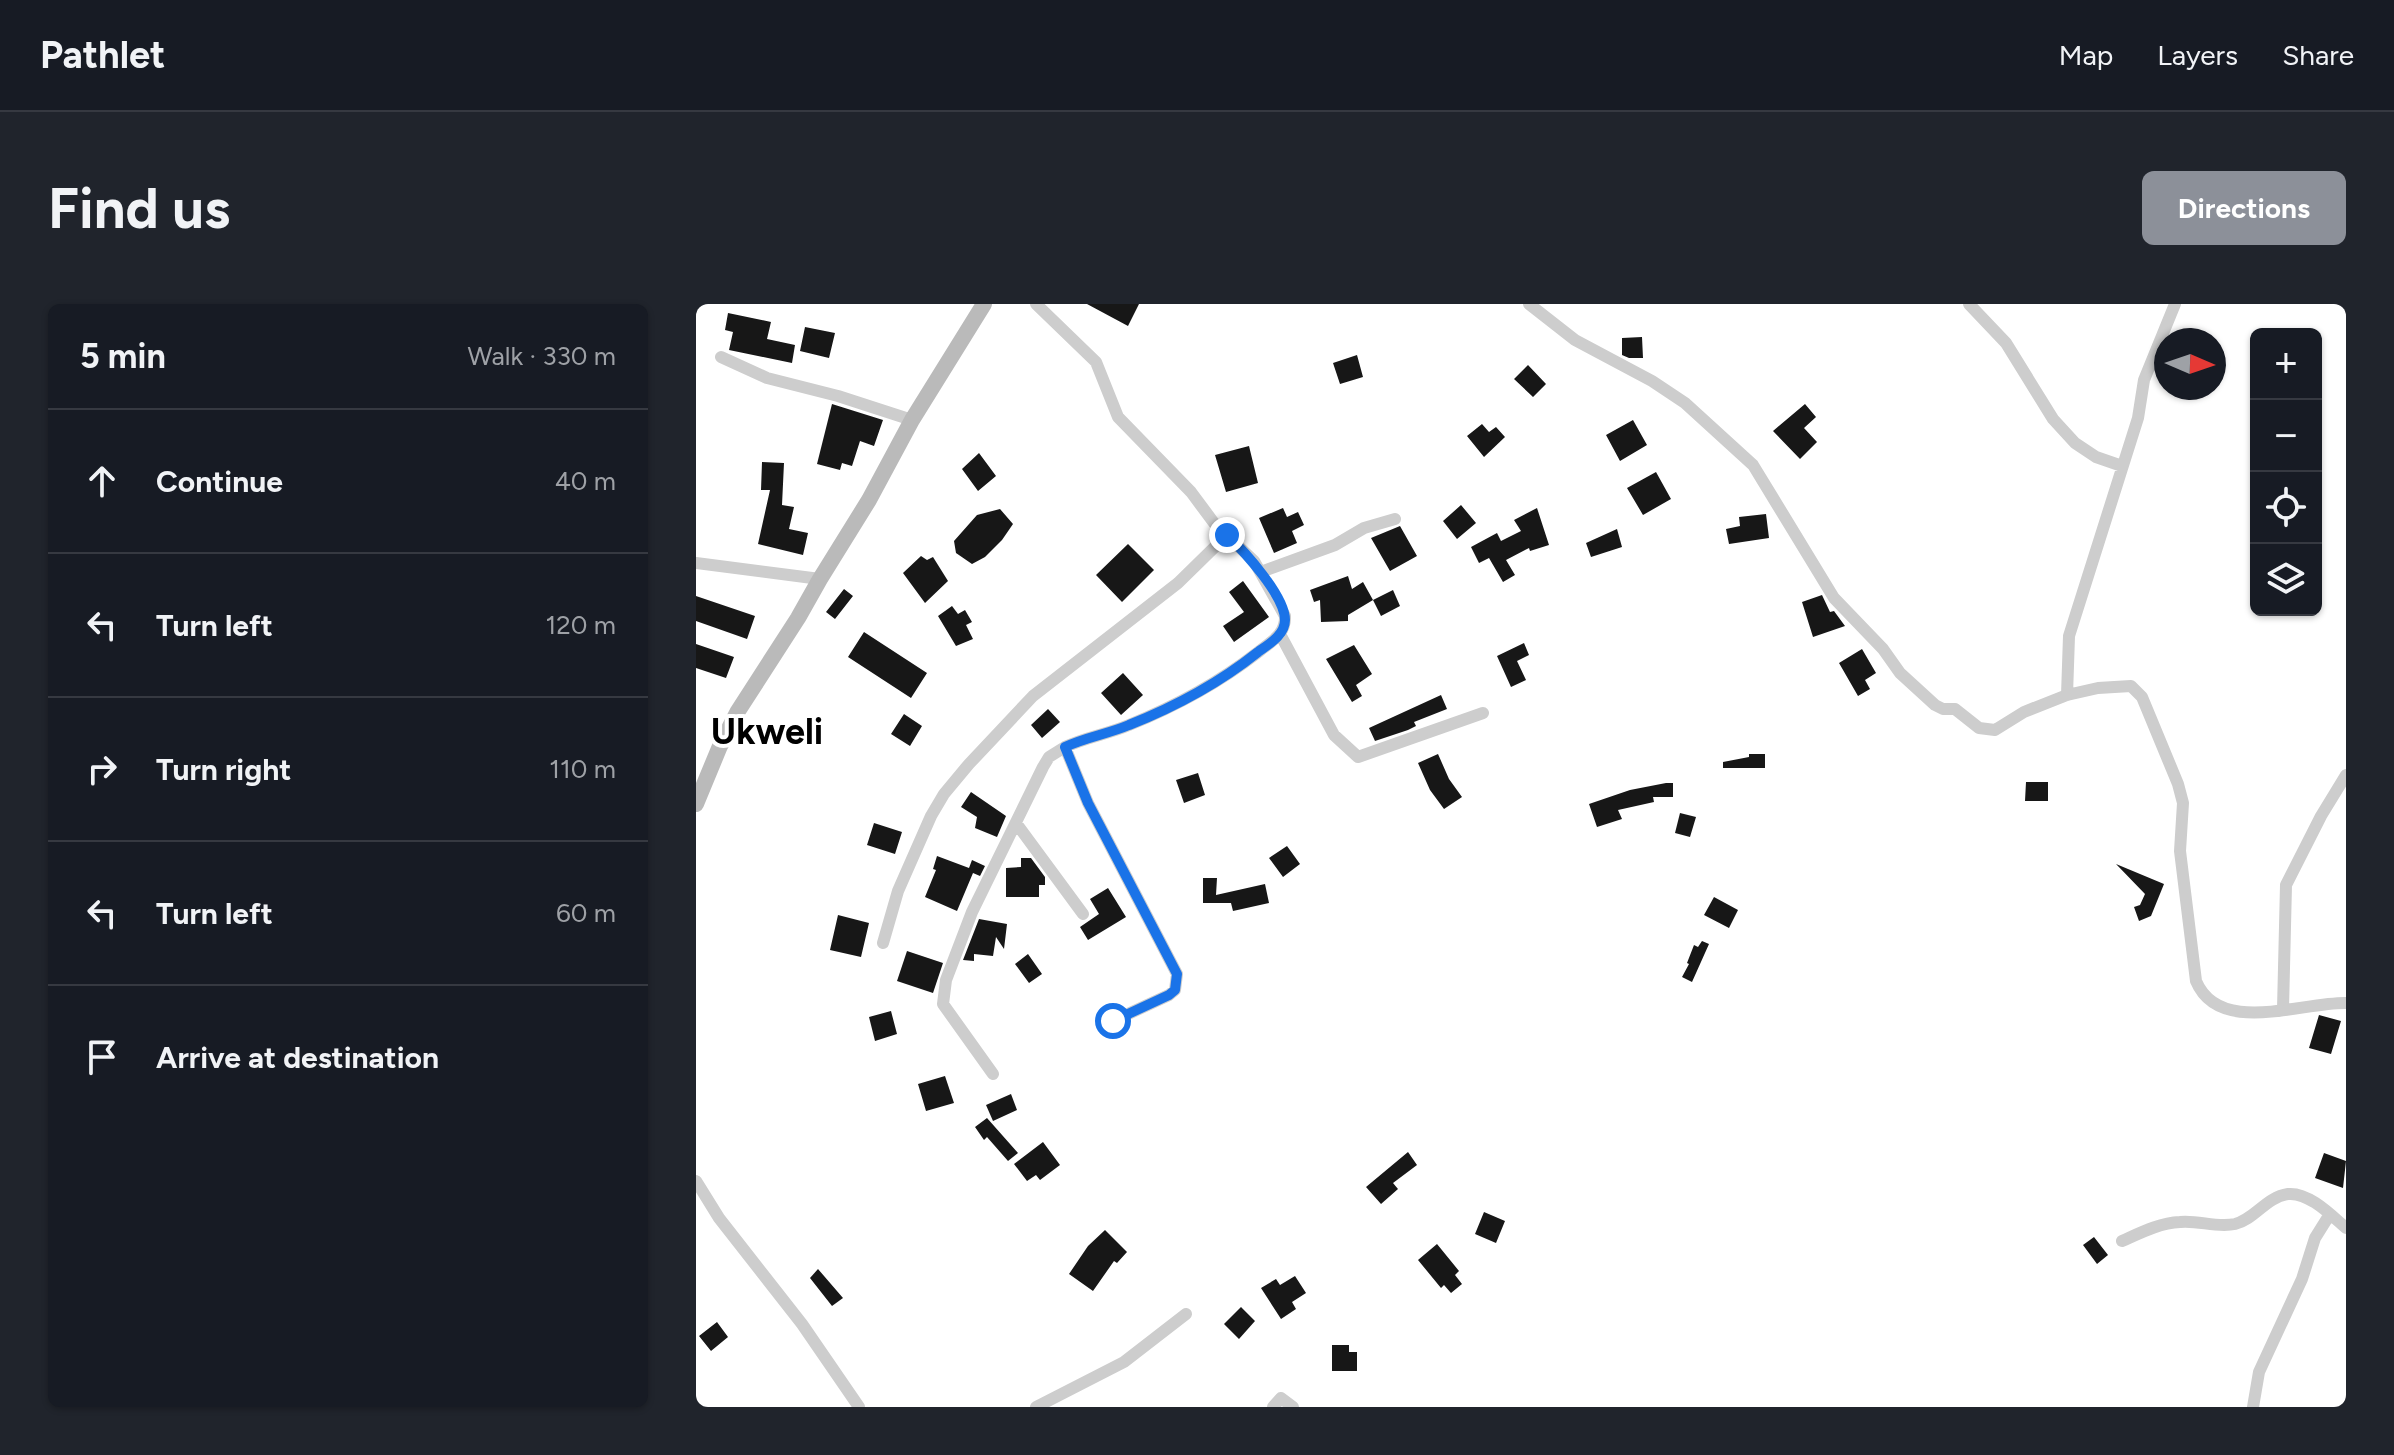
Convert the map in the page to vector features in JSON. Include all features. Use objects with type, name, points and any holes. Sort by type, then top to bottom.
[{"type":"street","points":[[696,804],[738,711],[798,618],[869,500],[912,420],[984,304]]},
{"type":"street","points":[[993,1074],[948,1014],[943,996],[972,912],[1049,757],[1078,741],[1127,726],[1188,700],[1225,678],[1280,634],[1285,616],[1248,554],[1214,523],[1191,492],[1118,417],[1096,362],[1036,304]]},
{"type":"street","points":[[1529,304],[1575,340],[1652,381],[1685,403],[1753,465],[1834,598],[1883,649],[1900,673],[1935,705],[1955,709],[1979,728],[1995,730],[2024,712],[2067,695],[2098,688],[2131,686],[2142,697],[2183,803],[2180,851],[2196,981],[2200,990],[2208,999],[2233,1011],[2254,1014],[2346,1003]]},
{"type":"street","points":[[1969,304],[2006,343],[2053,419],[2075,443],[2096,457],[2122,466]]},
{"type":"street","points":[[2067,695],[2069,636],[2138,418],[2144,380],[2175,304]]},
{"type":"street","points":[[721,357],[767,378],[838,396],[912,420]]},
{"type":"street","points":[[1261,572],[1335,545],[1364,528],[1395,519]]},
{"type":"street","points":[[883,943],[898,891],[931,816],[944,794],[969,764],[1033,696],[1178,583],[1227,535]]},
{"type":"street","points":[[696,563],[820,579]]},
{"type":"street","points":[[1280,634],[1334,735],[1358,757],[1483,713]]},
{"type":"street","points":[[1065,747],[1088,803],[1177,974],[1175,990],[1169,995],[1113,1021]]},
{"type":"street","points":[[2283,1009],[2286,885],[2346,775]]},
{"type":"street","points":[[1016,823],[1083,914]]},
{"type":"street","points":[[696,1181],[719,1218],[802,1324],[859,1407]]},
{"type":"street","points":[[2122,1241],[2157,1225],[2179,1222],[2211,1225],[2240,1223],[2267,1201],[2290,1194],[2311,1201],[2346,1228]]},
{"type":"street","points":[[2253,1407],[2259,1372],[2290,1306],[2315,1238],[2330,1214]]},
{"type":"street","points":[[1036,1407],[1124,1362],[1186,1314]]},
{"type":"street","points":[[1273,1407],[1281,1398],[1293,1407]]},
{"type":"building","points":[[1087,304],[1139,304],[1128,326]]},
{"type":"building","points":[[728,313],[771,322],[767,339],[795,345],[792,363],[729,350],[733,332],[725,330]]},
{"type":"building","points":[[805,327],[835,333],[829,358],[800,351]]},
{"type":"building","points":[[1642,337],[1643,358],[1622,355],[1622,338]]},
{"type":"building","points":[[1357,355],[1363,377],[1340,384],[1333,363]]},
{"type":"building","points":[[1528,365],[1546,384],[1533,397],[1514,379]]},
{"type":"building","points":[[832,404],[883,420],[874,446],[860,441],[852,466],[842,463],[840,470],[817,464]]},
{"type":"building","points":[[1805,404],[1816,417],[1804,428],[1817,442],[1800,459],[1773,431]]},
{"type":"building","points":[[1633,420],[1647,445],[1620,461],[1606,435]]},
{"type":"building","points":[[1482,424],[1489,432],[1496,427],[1505,437],[1484,457],[1467,436]]},
{"type":"building","points":[[1249,446],[1258,483],[1226,492],[1215,455]]},
{"type":"building","points":[[979,453],[996,476],[978,491],[962,469]]},
{"type":"building","points":[[762,462],[784,463],[782,505],[794,507],[789,529],[808,533],[803,555],[758,544],[770,490],[761,490]]},
{"type":"building","points":[[1656,472],[1671,499],[1643,515],[1627,488]]},
{"type":"building","points":[[1461,505],[1476,523],[1457,539],[1443,521]]},
{"type":"building","points":[[1283,508],[1287,517],[1298,512],[1304,525],[1292,531],[1297,543],[1274,553],[1259,518]]},
{"type":"building","points":[[1537,508],[1549,545],[1530,551],[1529,548],[1506,560],[1515,575],[1503,582],[1489,558],[1479,563],[1471,547],[1497,533],[1501,541],[1521,531],[1514,520]]},
{"type":"building","points":[[1000,509],[1013,524],[985,557],[972,564],[956,553],[954,541],[977,515]]},
{"type":"building","points":[[1766,514],[1769,538],[1729,544],[1726,529],[1740,526],[1739,517]]},
{"type":"building","points":[[1400,526],[1417,556],[1390,571],[1371,538]]},
{"type":"building","points":[[1617,529],[1622,547],[1591,557],[1586,543]]},
{"type":"building","points":[[1128,544],[1154,570],[1122,602],[1096,575]]},
{"type":"building","points":[[921,556],[927,560],[933,557],[948,581],[925,603],[903,573]]},
{"type":"building","points":[[1348,576],[1352,589],[1363,582],[1373,600],[1348,615],[1348,621],[1321,622],[1320,600],[1314,602],[1310,590]]},
{"type":"building","points":[[1243,581],[1269,617],[1234,642],[1223,626],[1244,612],[1229,592]]},
{"type":"building","points":[[844,589],[853,596],[835,619],[826,612]]},
{"type":"building","points":[[1393,590],[1400,606],[1381,616],[1373,600]]},
{"type":"building","points":[[1822,595],[1830,612],[1834,611],[1845,626],[1813,637],[1802,602]]},
{"type":"building","points":[[696,596],[755,616],[747,639],[696,621]]},
{"type":"building","points":[[952,606],[958,614],[965,610],[972,622],[966,625],[973,639],[956,646],[938,616]]},
{"type":"building","points":[[864,632],[927,673],[911,698],[848,657]]},
{"type":"building","points":[[1524,643],[1529,655],[1517,661],[1526,680],[1511,687],[1497,656]]},
{"type":"building","points":[[696,644],[734,657],[726,678],[696,668]]},
{"type":"building","points":[[1354,645],[1372,674],[1356,685],[1362,696],[1352,702],[1326,659]]},
{"type":"building","points":[[1862,649],[1876,673],[1865,680],[1870,689],[1858,696],[1839,663]]},
{"type":"building","points":[[1123,673],[1143,695],[1121,715],[1101,693]]},
{"type":"building","points":[[1441,695],[1447,709],[1414,722],[1416,726],[1408,730],[1375,741],[1369,728]]},
{"type":"building","points":[[1048,709],[1060,722],[1042,738],[1031,725]]},
{"type":"building","points":[[904,714],[922,726],[910,746],[891,734]]},
{"type":"building","points":[[1438,754],[1449,779],[1462,797],[1444,809],[1430,790],[1418,763]]},
{"type":"building","points":[[1749,754],[1765,754],[1765,768],[1723,768],[1723,762],[1749,757]]},
{"type":"building","points":[[1198,773],[1205,795],[1184,803],[1176,780]]},
{"type":"building","points":[[2026,782],[2048,782],[2048,801],[2025,801]]},
{"type":"building","points":[[1673,783],[1673,797],[1653,797],[1654,802],[1618,810],[1622,819],[1597,827],[1589,804],[1630,790]]},
{"type":"building","points":[[971,792],[1006,816],[997,837],[975,828],[977,817],[961,807]]},
{"type":"building","points":[[1680,813],[1696,817],[1690,837],[1675,833]]},
{"type":"building","points":[[874,823],[902,832],[895,854],[867,845]]},
{"type":"building","points":[[1287,846],[1300,864],[1283,877],[1269,858]]},
{"type":"building","points":[[937,856],[969,868],[972,860],[985,866],[980,876],[973,873],[957,911],[925,897],[936,870],[933,869]]},
{"type":"building","points":[[1021,858],[1031,858],[1045,877],[1045,885],[1039,885],[1039,897],[1006,897],[1006,868],[1021,867]]},
{"type":"building","points":[[2116,864],[2164,884],[2151,916],[2139,921],[2134,907],[2140,905],[2145,894]]},
{"type":"building","points":[[1203,878],[1217,878],[1216,895],[1265,884],[1269,903],[1233,911],[1231,903],[1203,903]]},
{"type":"building","points":[[1108,888],[1126,917],[1088,940],[1080,927],[1099,914],[1090,899]]},
{"type":"building","points":[[1714,897],[1738,910],[1729,928],[1704,915]]},
{"type":"building","points":[[838,915],[869,923],[861,957],[830,950]]},
{"type":"building","points":[[979,919],[1007,924],[1004,949],[996,937],[993,956],[974,954],[974,961],[963,960]]},
{"type":"building","points":[[1702,941],[1709,944],[1692,982],[1682,977],[1694,945],[1698,947]]},
{"type":"building","points":[[907,951],[943,963],[933,993],[897,981]]},
{"type":"building","points":[[1028,954],[1042,974],[1029,983],[1015,964]]},
{"type":"building","points":[[891,1011],[897,1034],[875,1041],[869,1017]]},
{"type":"building","points":[[2319,1015],[2341,1021],[2331,1054],[2309,1048]]},
{"type":"building","points":[[945,1076],[954,1103],[926,1111],[918,1084]]},
{"type":"building","points":[[1011,1094],[1017,1110],[993,1121],[986,1105]]},
{"type":"building","points":[[987,1118],[1018,1153],[1008,1161],[987,1137],[984,1140],[975,1127]]},
{"type":"building","points":[[1043,1142],[1060,1165],[1040,1180],[1036,1175],[1027,1181],[1014,1164]]},
{"type":"building","points":[[1408,1152],[1417,1165],[1393,1183],[1398,1189],[1381,1204],[1366,1187]]},
{"type":"building","points":[[2324,1153],[2346,1161],[2343,1188],[2315,1178]]},
{"type":"building","points":[[1484,1212],[1505,1221],[1496,1243],[1475,1234]]},
{"type":"building","points":[[1105,1230],[1127,1252],[1117,1263],[1114,1261],[1093,1291],[1069,1274],[1088,1246]]},
{"type":"building","points":[[2094,1237],[2108,1255],[2097,1264],[2083,1245]]},
{"type":"building","points":[[1437,1244],[1459,1271],[1455,1275],[1462,1284],[1451,1293],[1444,1285],[1441,1288],[1418,1260]]},
{"type":"building","points":[[818,1269],[843,1298],[832,1306],[810,1278]]},
{"type":"building","points":[[1295,1276],[1306,1293],[1292,1302],[1296,1309],[1281,1319],[1261,1288],[1276,1279],[1280,1285]]},
{"type":"building","points":[[1241,1307],[1255,1321],[1239,1339],[1224,1324]]},
{"type":"building","points":[[717,1322],[728,1337],[711,1351],[699,1336]]},
{"type":"building","points":[[1332,1345],[1349,1345],[1349,1352],[1357,1352],[1357,1371],[1332,1371]]},
{"type":"district","name":"Ukweli","points":[[767,731]]},
{"type":"route","points":[[1113,1021],[1169,995],[1175,990],[1177,974],[1088,803],[1065,747],[1127,726],[1188,700],[1225,678],[1280,634],[1285,623],[1281,606],[1254,561],[1227,535]]}]
